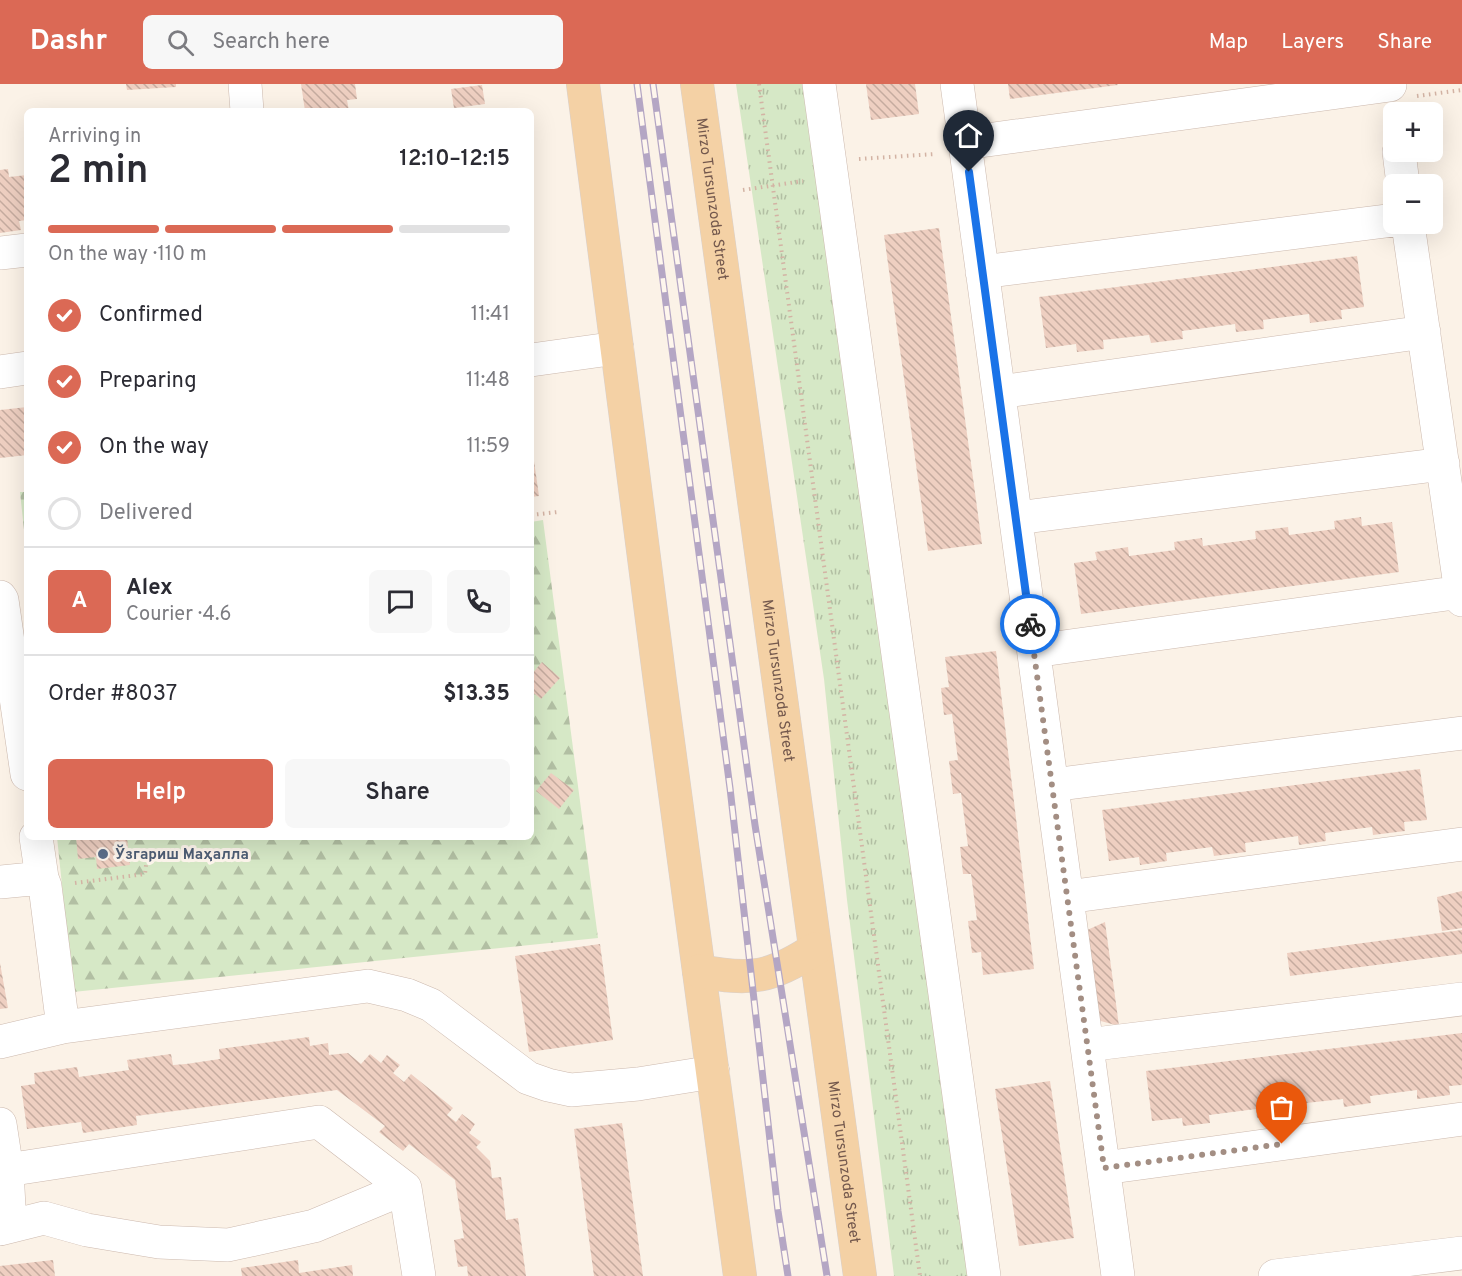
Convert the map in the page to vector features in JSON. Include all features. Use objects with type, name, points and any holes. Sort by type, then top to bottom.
[{"type":"main road","points":[[583,84],[740,1276]]},
{"type":"main road","name":"Mirzo Tursunzoda Street","points":[[697,84],[860,1276]]},
{"type":"main road","points":[[699,971],[729,977],[761,976],[792,964],[815,949]]},
{"type":"street","points":[[245,84],[247,108]]},
{"type":"street","points":[[819,84],[984,1276]]},
{"type":"street","points":[[957,84],[1119,1276]]},
{"type":"street","points":[[965,143],[1397,94]]},
{"type":"street","points":[[982,272],[1383,221]]},
{"type":"street","points":[[1034,651],[1462,596],[1459,559],[1443,464],[1449,411],[1424,332],[1409,234]]},
{"type":"street","points":[[0,253],[24,250]]},
{"type":"street","points":[[999,392],[1424,332]]},
{"type":"street","points":[[534,360],[617,348]]},
{"type":"street","points":[[0,372],[24,368]]},
{"type":"street","points":[[1017,518],[1443,464]]},
{"type":"street","points":[[0,597],[17,759]]},
{"type":"street","points":[[1052,785],[1462,733]]},
{"type":"street","points":[[36,840],[63,1027]]},
{"type":"street","points":[[1067,897],[1462,844]]},
{"type":"street","points":[[0,882],[43,882]]},
{"type":"street","points":[[0,1042],[63,1027],[368,986],[407,994],[431,1005],[528,1078],[548,1085],[571,1090],[638,1084],[713,1072]]},
{"type":"street","points":[[1087,1045],[1462,999]]},
{"type":"street","points":[[1104,1168],[1462,1119]]},
{"type":"street","points":[[7,1170],[319,1122],[405,1188],[419,1276]]},
{"type":"street","points":[[0,1124],[7,1170],[5,1228],[44,1218],[87,1230],[159,1242],[228,1245],[314,1226],[405,1188]]},
{"type":"street","points":[[1275,1276],[1462,1253]]},
{"type":"path","points":[[759,84],[920,1276]]},
{"type":"path","points":[[1397,94],[1462,90]]},
{"type":"path","points":[[534,515],[558,512]]},
{"type":"path","points":[[43,882],[145,874],[148,849]]},
{"type":"green space","points":[[736,84],[806,84],[971,1276],[894,1276],[847,900],[824,679]]},
{"type":"green space","points":[[20,492],[24,492],[24,530]]},
{"type":"green space","points":[[543,520],[598,938],[73,992],[57,840],[534,840],[534,522]]},
{"type":"building","points":[[126,84],[176,84],[176,87],[127,90]]},
{"type":"building","points":[[301,84],[355,84],[357,99],[347,100],[348,108],[305,108]]},
{"type":"building","points":[[866,84],[915,84],[919,114],[871,120]]},
{"type":"building","points":[[1008,84],[1117,84],[1118,85],[1010,99]]},
{"type":"building","points":[[482,85],[485,104],[454,108],[451,89]]},
{"type":"building","points":[[8,169],[9,177],[24,175],[24,220],[19,221],[21,230],[0,233],[0,170]]},
{"type":"building","points":[[939,228],[982,544],[928,551],[884,235]]},
{"type":"building","points":[[1357,256],[1364,307],[1341,310],[1342,319],[1310,323],[1309,314],[1263,320],[1264,329],[1236,332],[1235,324],[1182,331],[1183,339],[1151,343],[1149,335],[1103,340],[1104,349],[1077,352],[1076,344],[1046,348],[1039,297]]},
{"type":"building","points":[[24,407],[24,455],[0,458],[0,410]]},
{"type":"building","points":[[534,461],[539,496],[534,497]]},
{"type":"building","points":[[1361,517],[1362,526],[1392,522],[1399,572],[1081,614],[1074,563],[1097,560],[1095,552],[1128,547],[1129,556],[1175,550],[1174,542],[1202,538],[1203,546],[1256,539],[1255,531],[1288,527],[1289,535],[1335,529],[1334,521]]},
{"type":"building","points":[[996,651],[1034,969],[983,975],[981,952],[972,953],[968,921],[977,920],[971,874],[963,874],[960,847],[968,846],[961,793],[953,794],[949,761],[958,760],[952,714],[944,715],[941,688],[949,687],[945,657]]},
{"type":"building","points":[[542,662],[560,678],[541,699],[534,693],[534,671]]},
{"type":"building","points":[[1420,769],[1427,820],[1404,822],[1405,831],[1373,835],[1372,827],[1325,833],[1326,841],[1299,845],[1298,836],[1245,843],[1246,852],[1214,856],[1212,847],[1166,853],[1167,861],[1140,865],[1139,857],[1109,861],[1102,810]]},
{"type":"building","points":[[551,773],[574,790],[559,809],[536,791]]},
{"type":"building","name":"Ўзгариш Маҳалла","points":[[76,840],[127,840],[130,865],[97,869],[96,857],[78,859]]},
{"type":"building","points":[[1462,891],[1462,928],[1442,931],[1437,897]]},
{"type":"building","points":[[1105,922],[1119,1026],[1097,1020],[1085,931]]},
{"type":"building","points":[[1462,930],[1462,954],[1290,976],[1287,953]]},
{"type":"building","points":[[600,944],[613,1040],[529,1052],[515,956]]},
{"type":"building","points":[[0,963],[8,1008],[0,1009]]},
{"type":"building","points":[[1462,1033],[1462,1085],[1449,1086],[1450,1095],[1417,1099],[1417,1090],[1370,1096],[1371,1103],[1344,1107],[1343,1099],[1288,1105],[1289,1114],[1257,1118],[1256,1109],[1209,1115],[1210,1123],[1183,1126],[1182,1118],[1152,1121],[1146,1071]]},
{"type":"building","points":[[309,1037],[310,1046],[328,1043],[329,1055],[348,1053],[361,1064],[370,1054],[381,1063],[387,1055],[400,1065],[393,1073],[404,1082],[411,1074],[453,1108],[447,1115],[456,1122],[462,1114],[475,1124],[469,1133],[481,1142],[476,1147],[490,1161],[492,1178],[501,1177],[506,1220],[518,1218],[526,1276],[468,1276],[467,1266],[458,1267],[454,1240],[464,1238],[455,1180],[409,1144],[403,1151],[379,1132],[385,1126],[337,1090],[136,1116],[137,1125],[83,1133],[81,1122],[27,1129],[21,1086],[35,1084],[34,1073],[77,1067],[79,1077],[129,1070],[127,1060],[171,1054],[173,1065],[186,1064],[220,1059],[219,1049]]},
{"type":"building","points":[[1050,1081],[1074,1238],[1019,1246],[995,1089]]},
{"type":"building","points":[[622,1123],[643,1276],[594,1276],[574,1129]]},
{"type":"building","points":[[53,1260],[55,1276],[0,1276],[0,1266]]},
{"type":"building","points":[[298,1260],[299,1273],[352,1265],[353,1276],[242,1276],[241,1268]]},
{"type":"railway","points":[[637,84],[730,788],[778,1211],[788,1276]]},
{"type":"railway","points":[[653,84],[755,825],[827,1276]]},
{"type":"way so far","points":[[1030,624],[1104,1168],[1282,1144]]},
{"type":"place","name":"Ўзгариш Маҳалла","points":[[103,854]]},
{"type":"route","points":[[969,172],[1030,624]]}]
